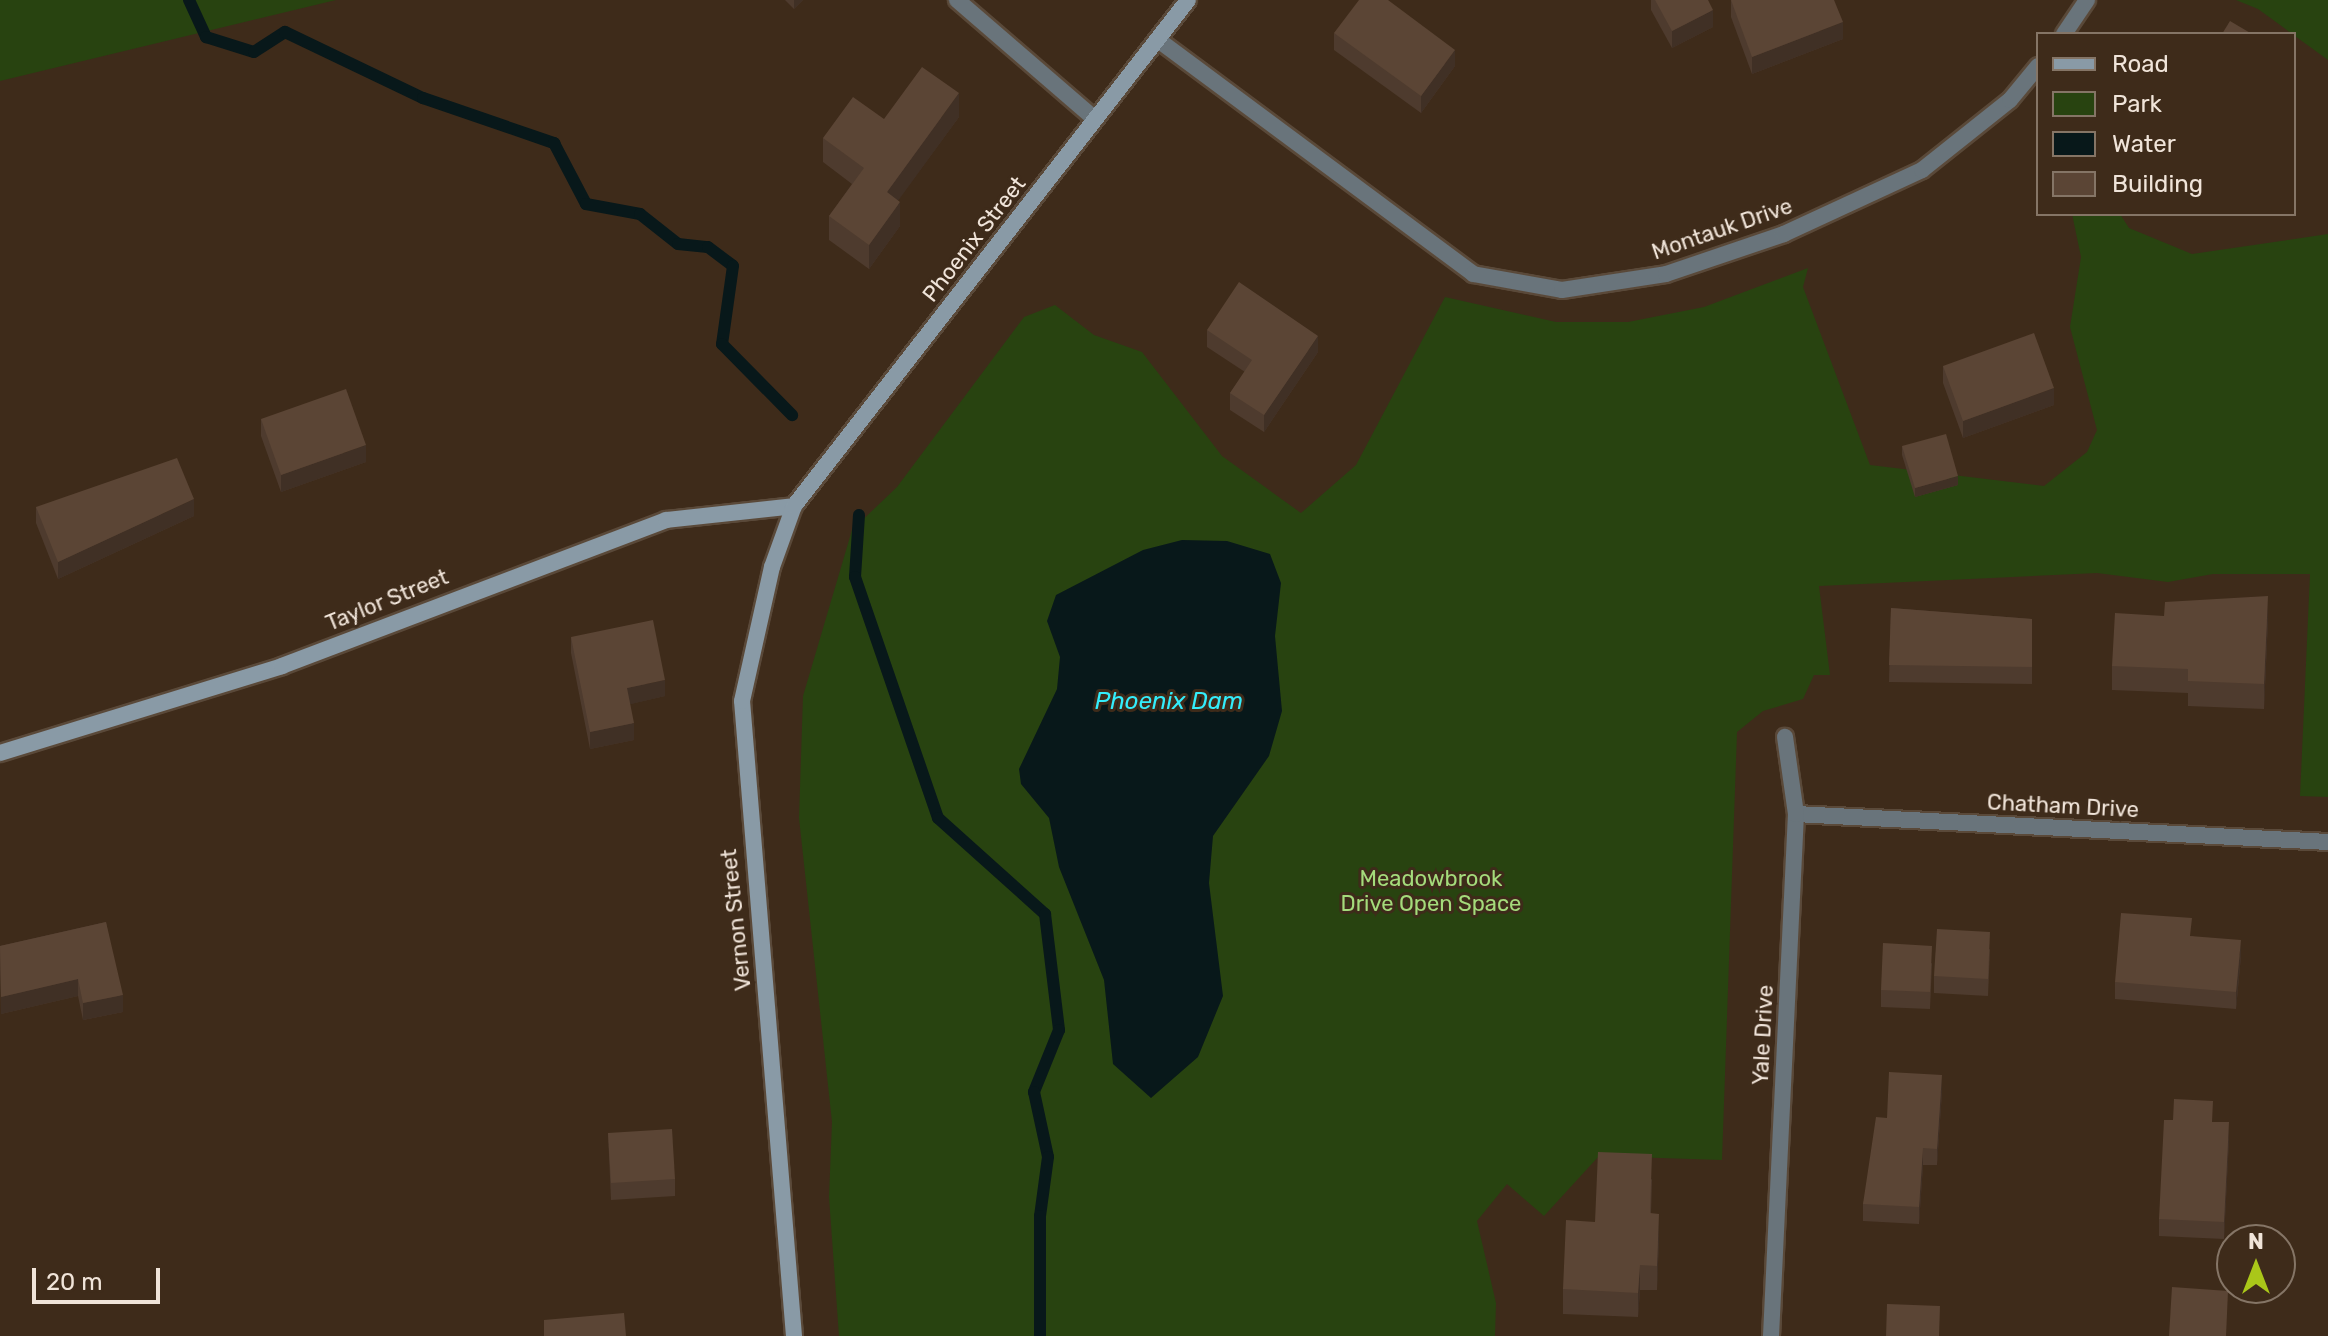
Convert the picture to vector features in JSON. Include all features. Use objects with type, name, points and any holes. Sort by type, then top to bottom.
[{"type":"street","points":[[957,0],[1095,119]]},
{"type":"street","name":"Phoenix Street","points":[[794,506],[1095,119],[1161,42],[1188,0]]},
{"type":"street","points":[[2065,32],[2087,0]]},
{"type":"street","name":"Montauk Drive","points":[[1161,42],[1473,274],[1562,290],[1666,274],[1784,234],[1922,170],[2010,100],[2036,68]]},
{"type":"street","name":"Taylor Street","points":[[0,753],[282,666],[666,520],[794,506]]},
{"type":"street","name":"Vernon Street","points":[[794,506],[752,639],[742,701],[794,1336]]},
{"type":"street","name":"Yale Drive","points":[[1771,1336],[1796,814],[1785,737]]},
{"type":"street","name":"Chatham Drive","points":[[1796,814],[2328,842]]},
{"type":"green space","points":[[0,0],[336,0],[0,81]]},
{"type":"green space","points":[[2236,0],[2328,0],[2328,60],[2296,37],[2296,32],[2290,32],[2258,9]]},
{"type":"green space","name":"Meadowbrook Drive Open Space","points":[[2072,216],[2121,216],[2129,228],[2192,254],[2328,234],[2328,797],[2300,796],[2310,574],[2213,574],[2168,582],[2097,573],[1819,586],[1830,675],[1814,675],[1803,699],[1763,711],[1737,732],[1722,1160],[1599,1156],[1544,1216],[1507,1184],[1477,1221],[1496,1303],[1495,1336],[839,1336],[829,1197],[832,1122],[799,818],[803,696],[852,530],[897,487],[1024,317],[1055,305],[1094,335],[1142,352],[1222,456],[1301,513],[1356,465],[1445,297],[1556,322],[1628,322],[1704,307],[1808,268],[1803,287],[1870,465],[2044,486],[2087,452],[2097,430],[2070,327],[2081,257]]},
{"type":"water","name":"Phoenix Dam","points":[[1182,540],[1227,541],[1270,554],[1281,583],[1275,636],[1282,711],[1269,756],[1213,836],[1209,883],[1223,996],[1198,1057],[1151,1098],[1113,1064],[1104,980],[1059,867],[1049,818],[1021,784],[1019,769],[1057,689],[1060,657],[1047,621],[1056,595],[1143,550]]},
{"type":"building","points":[[1359,0],[1388,0],[1455,50],[1421,96],[1334,33]]},
{"type":"building","points":[[1655,0],[1708,0],[1713,10],[1672,31]]},
{"type":"building","points":[[1731,0],[1834,0],[1843,22],[1752,57]]},
{"type":"building","points":[[2230,21],[2249,32],[2223,32]]},
{"type":"building","points":[[922,67],[959,93],[887,192],[900,202],[869,245],[829,216],[864,168],[823,138],[853,97],[884,119]]},
{"type":"building","points":[[1239,282],[1318,336],[1264,415],[1230,393],[1252,360],[1207,330]]},
{"type":"building","points":[[2034,333],[2054,388],[1963,421],[1943,366]]},
{"type":"building","points":[[346,389],[366,445],[281,475],[261,419]]},
{"type":"building","points":[[1946,434],[1958,476],[1915,488],[1902,446]]},
{"type":"building","points":[[177,458],[194,499],[58,562],[36,507]]},
{"type":"building","points":[[2268,596],[2264,684],[2188,681],[2188,669],[2112,666],[2115,613],[2164,616],[2165,602]]},
{"type":"building","points":[[1891,608],[2032,619],[2032,667],[1889,665]]},
{"type":"building","points":[[653,620],[665,680],[627,688],[634,723],[590,732],[571,637]]},
{"type":"building","points":[[2121,913],[2192,918],[2190,936],[2241,940],[2236,992],[2115,982]]},
{"type":"building","points":[[106,922],[123,995],[83,1003],[78,979],[1,997],[0,946]]},
{"type":"building","points":[[1937,929],[1990,932],[1988,979],[1934,976]]},
{"type":"building","points":[[1883,943],[1932,946],[1930,992],[1881,990]]},
{"type":"building","points":[[1889,1072],[1942,1075],[1937,1149],[1923,1148],[1919,1207],[1863,1204],[1876,1117],[1887,1118]]},
{"type":"building","points":[[2174,1099],[2213,1101],[2212,1122],[2229,1122],[2224,1222],[2159,1219],[2164,1120],[2173,1120]]},
{"type":"building","points":[[672,1129],[675,1179],[611,1183],[608,1133]]},
{"type":"building","points":[[1598,1152],[1652,1154],[1650,1213],[1659,1214],[1657,1266],[1640,1265],[1638,1293],[1563,1289],[1566,1220],[1595,1222]]},
{"type":"building","points":[[2172,1287],[2216,1290],[2216,1304],[2227,1304],[2226,1336],[2169,1336]]},
{"type":"building","points":[[1887,1304],[1940,1306],[1939,1336],[1886,1336]]},
{"type":"building","points":[[624,1313],[626,1336],[544,1336],[544,1320]]},
{"type":"waterway","points":[[189,0],[206,37],[254,52],[285,32],[423,98],[554,143],[586,204],[640,214],[678,244],[708,247],[733,266],[722,344],[792,415]]},
{"type":"waterway","points":[[859,515],[855,577],[938,818],[1045,914],[1059,1030],[1034,1092],[1048,1157],[1040,1216],[1040,1336]]}]
